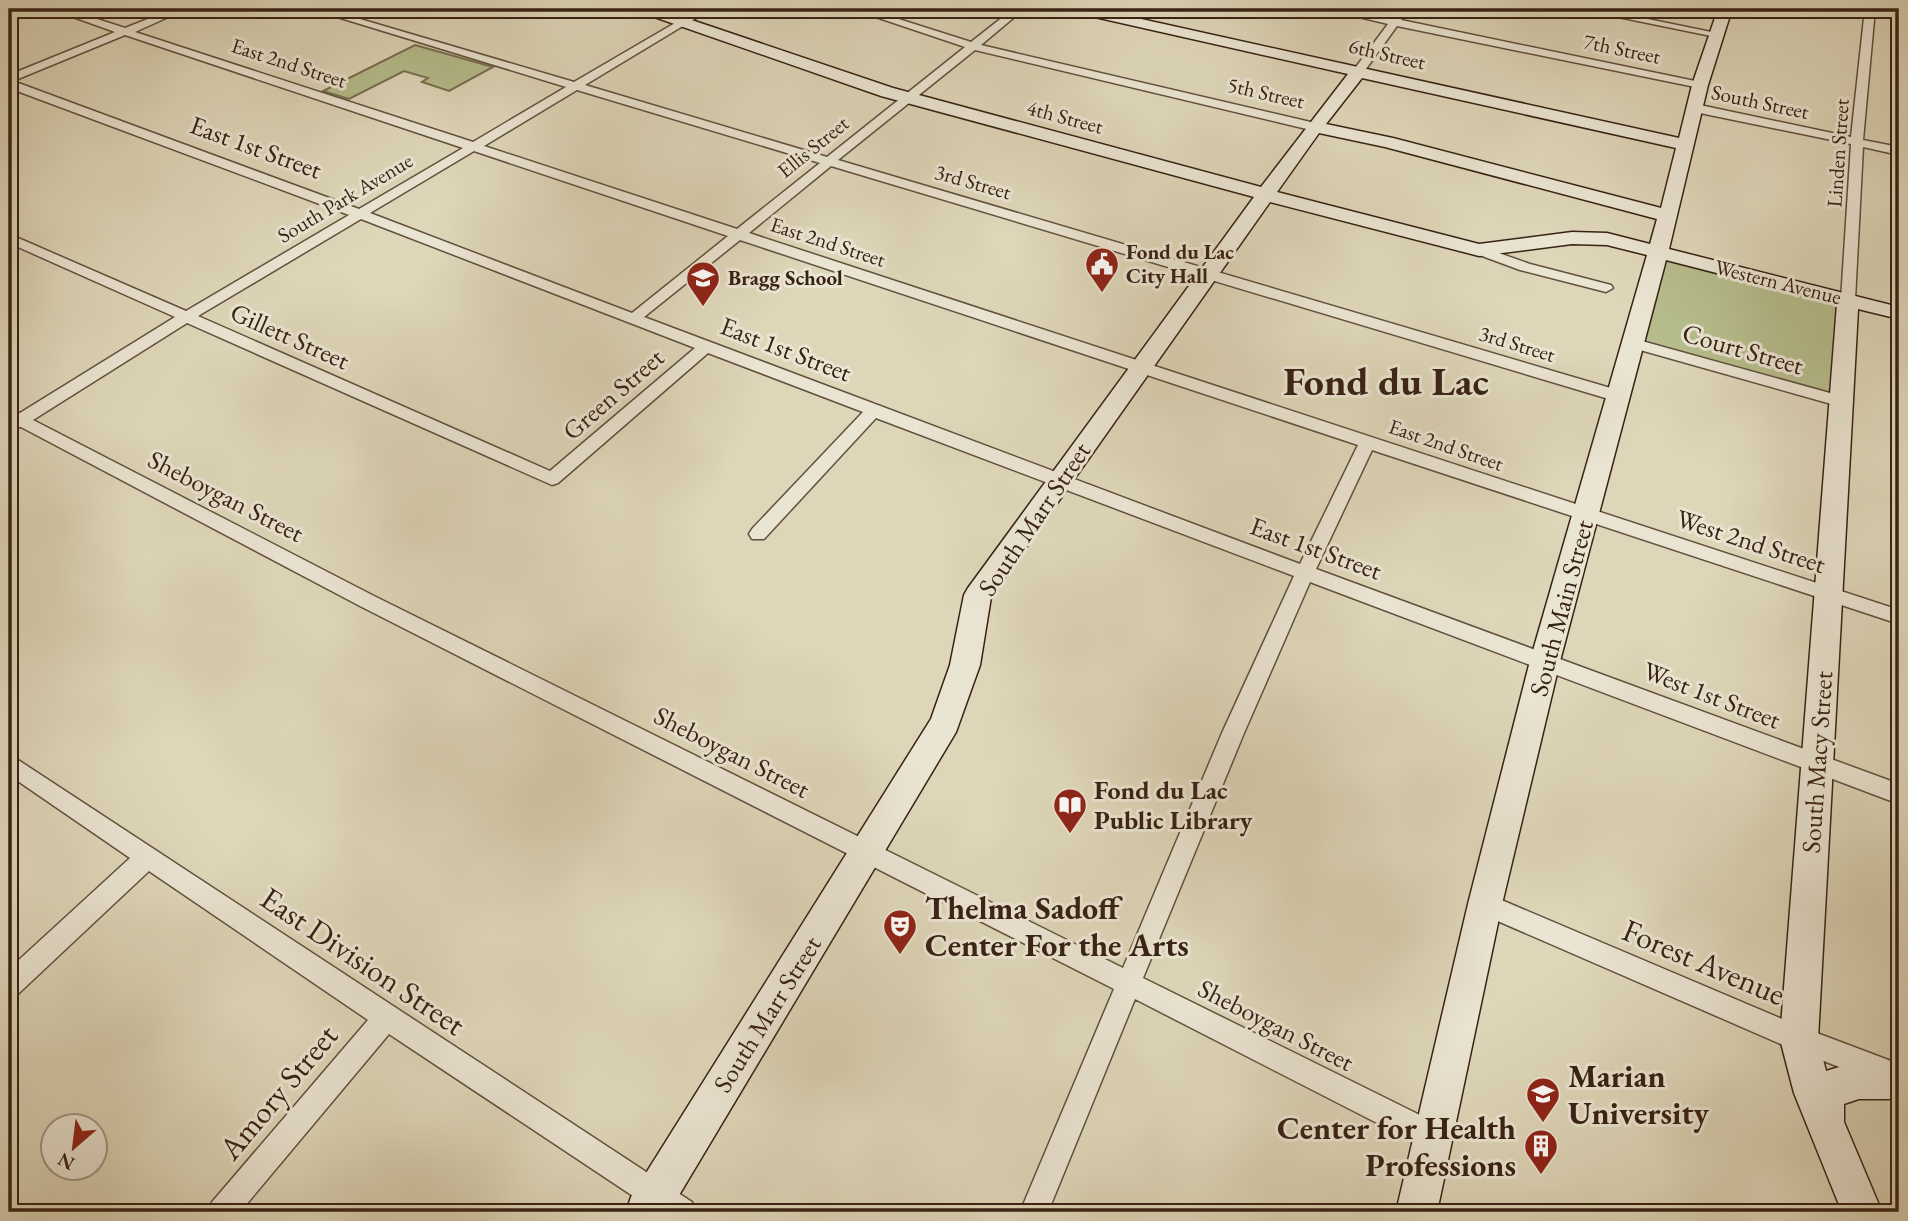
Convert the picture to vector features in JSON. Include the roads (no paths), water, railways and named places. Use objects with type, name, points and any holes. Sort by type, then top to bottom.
[{"type":"main road","name":"4th Street","points":[[645,9],[908,98],[1479,250],[1591,237],[1656,251]]},
{"type":"main road","name":"6th Street","points":[[1077,9],[1687,145]]},
{"type":"main road","name":"South Main Street","points":[[1416,1212],[1485,904],[1545,662],[1656,251],[1678,180],[1700,85],[1726,9]]},
{"type":"main road","name":"South Marr Street","points":[[661,1207],[944,723],[965,664],[978,595],[1315,127],[1360,71]]},
{"type":"main road","name":"5th Street","points":[[1315,127],[1387,142],[1668,216]]},
{"type":"main road","points":[[1297,153],[1336,139],[1362,138],[1387,142]]},
{"type":"main road","points":[[1604,198],[1647,196],[1665,190],[1678,180]]},
{"type":"main road","name":"Western Avenue","points":[[1656,251],[1899,313]]},
{"type":"main road","name":"South Macy Street","points":[[1848,300],[1799,1039],[1813,1093],[1862,1212]]},
{"type":"main road","points":[[1825,1124],[1825,1097],[1832,1089],[1862,1080],[1899,1079]]},
{"type":"street","name":"East 2nd Street","points":[[56,9],[1587,514]]},
{"type":"street","points":[[9,79],[181,9]]},
{"type":"street","name":"3rd Street","points":[[316,9],[1618,396]]},
{"type":"street","name":"South Park Avenue","points":[[13,420],[706,9]]},
{"type":"street","name":"5th Street","points":[[857,9],[973,46],[1315,127]]},
{"type":"street","name":"Ellis Street","points":[[634,318],[1019,9]]},
{"type":"street","name":"7th Street","points":[[1331,9],[1700,85]]},
{"type":"street","name":"South Marr Street","points":[[1360,71],[1404,9]]},
{"type":"street","points":[[1584,9],[1716,34]]},
{"type":"street","name":"Linden Street","points":[[1848,300],[1857,142],[1870,9]]},
{"type":"street","points":[[1889,9],[1899,10]]},
{"type":"street","name":"East 1st Street","points":[[9,84],[360,214],[1058,481],[1545,662]]},
{"type":"street","name":"South Street","points":[[1695,108],[1899,151]]},
{"type":"street","name":"Gillett Street","points":[[9,238],[552,479]]},
{"type":"street","name":"4th Street","points":[[1479,250],[1505,260],[1606,288]]},
{"type":"street","name":"Court Street","points":[[1631,343],[1843,402]]},
{"type":"street","name":"Green Street","points":[[552,479],[706,346]]},
{"type":"street","points":[[758,534],[873,411]]},
{"type":"street","name":"Sheboygan Street","points":[[13,420],[1432,1136]]},
{"type":"street","points":[[1034,1212],[1233,733],[1305,572],[1368,441]]},
{"type":"street","name":"West 2nd Street","points":[[1587,514],[1899,617]]},
{"type":"street","name":"West 1st Street","points":[[1545,662],[1899,794]]},
{"type":"street","name":"East Division Street","points":[[9,763],[387,1017],[661,1207]]},
{"type":"street","points":[[9,985],[149,856]]},
{"type":"street","name":"Forest Avenue","points":[[1485,904],[1899,1079]]},
{"type":"street","name":"Amory Street","points":[[222,1212],[387,1017]]},
{"type":"place","name":"Fond du Lac City Hall","points":[[1102,294]]},
{"type":"place","name":"Bragg School","points":[[703,308]]},
{"type":"place","name":"Fond du Lac Public Library","points":[[1070,835]]},
{"type":"place","name":"Thelma Sadoff Center For the Arts","points":[[900,956]]},
{"type":"place","name":"Marian University","points":[[1543,1124]]},
{"type":"place","name":"Center for Health Professions","points":[[1541,1176]]},
{"type":"district","name":"Fond du Lac","points":[[1386,381]]}]
